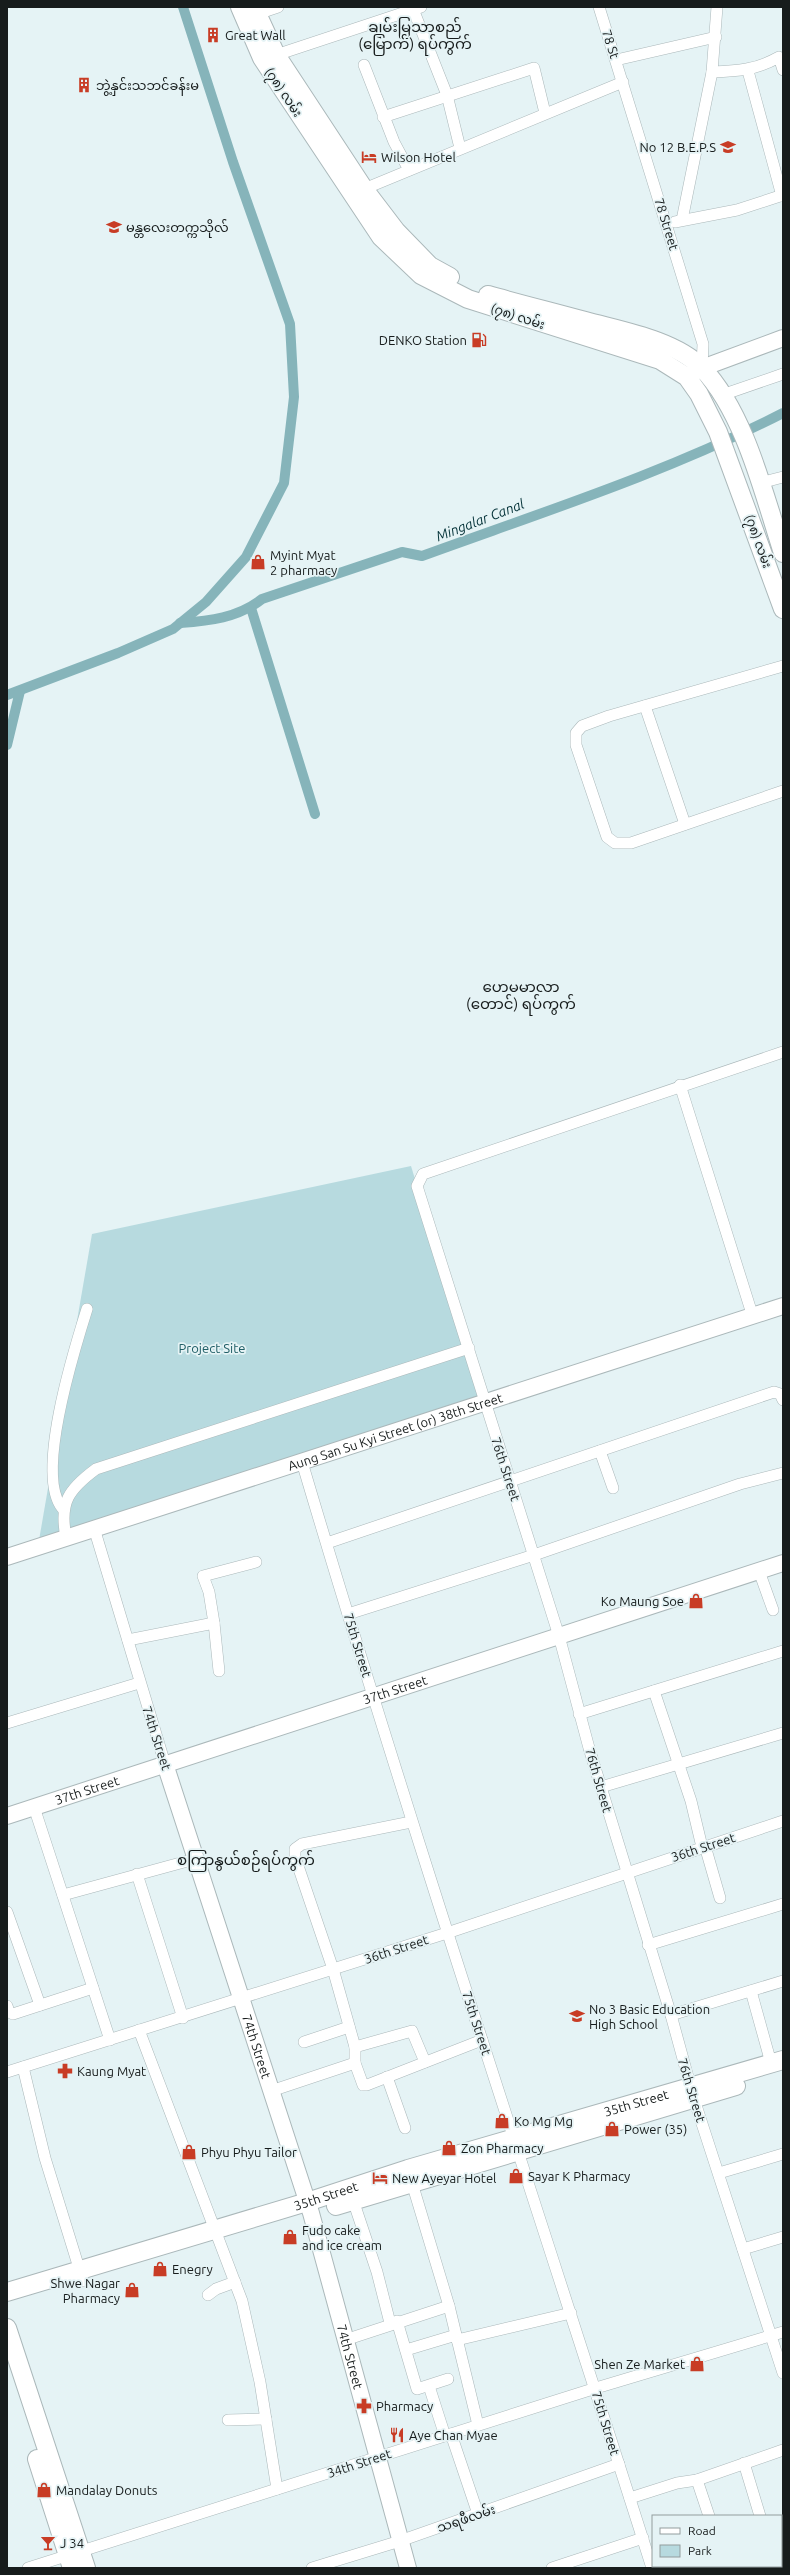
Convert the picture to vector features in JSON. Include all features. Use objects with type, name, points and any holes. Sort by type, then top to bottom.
[{"type":"main road","name":"(၇၈) လမ်း","points":[[240,7],[262,58],[372,224],[381,237],[421,275],[468,300],[660,360],[694,373]]},
{"type":"main road","name":"(၇၈) လမ်း","points":[[256,10],[276,55],[364,189],[396,231],[430,266],[483,294],[638,336],[668,347],[694,373],[722,395],[740,431],[760,483],[777,517],[783,553]]},
{"type":"main road","name":"(၇၈) လမ်း","points":[[694,373],[699,394],[725,448],[783,609]]},
{"type":"main road","name":"35th Street","points":[[7,2303],[81,2276],[779,2065]]},
{"type":"main road","name":"35th Street","points":[[309,2208],[353,2200],[412,2183],[436,2168]]},
{"type":"main road","name":"35th Street","points":[[7,2292],[81,2276]]},
{"type":"main road","points":[[7,2328],[74,2558]]},
{"type":"main road","points":[[7,2367],[74,2558],[86,2568]]},
{"type":"street","points":[[256,10],[278,7]]},
{"type":"street","name":"78 St","points":[[599,7],[623,82]]},
{"type":"street","points":[[682,220],[712,72],[716,37],[717,7]]},
{"type":"street","points":[[276,55],[417,8],[447,95],[460,148]]},
{"type":"street","points":[[616,60],[716,37]]},
{"type":"street","points":[[712,72],[748,71],[764,66],[781,56],[783,70]]},
{"type":"street","points":[[364,65],[383,116],[409,170]]},
{"type":"street","points":[[383,116],[534,68],[545,113]]},
{"type":"street","points":[[667,225],[682,220],[737,210],[783,196],[748,71]]},
{"type":"street","name":"78 Street","points":[[623,82],[703,344],[694,373]]},
{"type":"street","points":[[364,189],[460,148],[623,82]]},
{"type":"street","points":[[694,373],[783,338]]},
{"type":"street","points":[[722,395],[783,374]]},
{"type":"street","points":[[760,483],[783,477]]},
{"type":"street","points":[[783,666],[582,726],[576,732],[576,745],[608,837],[615,843],[631,843],[783,791]]},
{"type":"street","points":[[645,706],[684,824]]},
{"type":"street","points":[[752,1316],[680,1085],[783,1052]]},
{"type":"street","name":"76th Street","points":[[680,1085],[423,1174],[417,1186],[469,1348],[484,1404],[559,1636],[579,1714],[648,1945],[671,2015],[692,2092],[783,2373]]},
{"type":"street","name":"Aung San Su Kyi Street (or) 38th Street","points":[[7,1557],[94,1528],[304,1470],[484,1404],[783,1306]]},
{"type":"street","points":[[64,1510],[58,1504],[54,1480],[54,1442],[65,1380],[87,1309]]},
{"type":"street","points":[[66,1537],[64,1510],[67,1497],[80,1480],[96,1469],[469,1348]]},
{"type":"street","points":[[327,1543],[774,1392],[781,1397]]},
{"type":"street","points":[[600,1451],[613,1488]]},
{"type":"street","name":"75th Street","points":[[304,1470],[411,1822],[596,2388],[652,2568]]},
{"type":"street","points":[[348,1614],[534,1555],[740,1484],[783,1473]]},
{"type":"street","name":"74th Street","points":[[94,1528],[128,1640],[139,1683],[309,2208],[408,2568]]},
{"type":"street","points":[[218,1671],[214,1623],[209,1592],[203,1576],[256,1562]]},
{"type":"street","name":"37th Street","points":[[7,1816],[783,1564]]},
{"type":"street","points":[[759,1571],[772,1610]]},
{"type":"street","points":[[128,1640],[214,1623]]},
{"type":"street","points":[[579,1714],[783,1652]]},
{"type":"street","points":[[7,1723],[139,1683]]},
{"type":"street","points":[[654,1691],[677,1764],[693,1807],[720,1898]]},
{"type":"street","points":[[601,1787],[783,1733]]},
{"type":"street","points":[[34,1807],[110,2040]]},
{"type":"street","name":"36th Street","points":[[7,2072],[139,2030],[183,2018],[447,1933],[626,1872],[783,1821]]},
{"type":"street","points":[[411,1822],[302,1844],[295,1849],[295,1857],[333,1969],[350,2027],[355,2047],[355,2063],[363,2085],[482,2040]]},
{"type":"street","points":[[63,1895],[195,1859]]},
{"type":"street","points":[[137,1874],[183,2018]]},
{"type":"street","points":[[648,1945],[783,1904]]},
{"type":"street","points":[[7,1912],[40,2005]]},
{"type":"street","points":[[671,2015],[783,1981]]},
{"type":"street","points":[[7,2006],[9,2012],[13,2014],[93,1988]]},
{"type":"street","points":[[751,1991],[779,2065]]},
{"type":"street","points":[[304,2042],[350,2027]]},
{"type":"street","points":[[139,2030],[235,2282],[250,2330],[277,2489]]},
{"type":"street","points":[[355,2047],[412,2031],[425,2062]]},
{"type":"street","points":[[271,2091],[355,2063]]},
{"type":"street","points":[[23,2067],[45,2158],[81,2276]]},
{"type":"street","points":[[387,2077],[405,2128]]},
{"type":"street","points":[[719,2173],[783,2154]]},
{"type":"street","points":[[412,2183],[449,2306],[478,2425]]},
{"type":"street","points":[[353,2200],[393,2322],[406,2350],[414,2385],[417,2389],[448,2379]]},
{"type":"street","points":[[743,2249],[783,2237]]},
{"type":"street","points":[[208,2295],[216,2289],[235,2282]]},
{"type":"street","points":[[345,2340],[393,2322],[449,2306]]},
{"type":"street","points":[[406,2350],[571,2313]]},
{"type":"street","name":"34th Street","points":[[28,2568],[74,2558],[277,2489],[596,2388],[783,2332]]},
{"type":"street","points":[[429,2386],[478,2514]]},
{"type":"street","points":[[228,2420],[266,2419]]},
{"type":"street","points":[[630,2498],[677,2483],[697,2480],[783,2450]]},
{"type":"street","points":[[744,2463],[760,2515]]},
{"type":"street","name":"သရဖီလမ်း","points":[[312,2568],[400,2541],[619,2464]]},
{"type":"street","points":[[697,2480],[709,2515]]},
{"type":"street","points":[[552,2568],[643,2538]]},
{"type":"green space","name":"Project Site","points":[[411,1166],[484,1404],[38,1546],[92,1234]]},
{"type":"waterway","points":[[7,695],[118,653],[173,629],[206,602],[246,557],[284,483],[294,397],[290,324],[233,162],[183,7]]},
{"type":"waterway","name":"Mingalar Canal","points":[[180,623],[212,620],[233,614],[262,599],[402,552],[422,556],[650,473],[783,413]]},
{"type":"waterway","points":[[251,608],[315,814]]},
{"type":"waterway","points":[[7,745],[20,691]]},
{"type":"place","name":"Great Wall","points":[[213,35]]},
{"type":"place","name":"ဘွဲ့နှင်းသဘင်ခန်းမ","points":[[84,85]]},
{"type":"place","name":"No 12 B.E.P.S","points":[[728,147]]},
{"type":"place","name":"Wilson Hotel","points":[[369,157]]},
{"type":"place","name":"မန္တလေးတက္ကသိုလ်","points":[[114,227]]},
{"type":"place","name":"DENKO Station","points":[[479,340]]},
{"type":"place","name":"Myint Myat 2 pharmacy","points":[[258,562]]},
{"type":"place","name":"Ko Maung Soe","points":[[696,1601]]},
{"type":"place","name":"No 3 Basic Education High School","points":[[577,2016]]},
{"type":"place","name":"Kaung Myat","points":[[65,2071]]},
{"type":"place","name":"Ko Mg Mg","points":[[502,2121]]},
{"type":"place","name":"Power (35)","points":[[612,2129]]},
{"type":"place","name":"Zon Pharmacy","points":[[449,2148]]},
{"type":"place","name":"Phyu Phyu Tailor","points":[[189,2152]]},
{"type":"place","name":"Sayar K Pharmacy","points":[[516,2176]]},
{"type":"place","name":"New Ayeyar Hotel","points":[[380,2178]]},
{"type":"place","name":"Fudo cake and ice cream","points":[[290,2237]]},
{"type":"place","name":"Enegry","points":[[160,2269]]},
{"type":"place","name":"Shwe Nagar Pharmacy","points":[[132,2290]]},
{"type":"place","name":"Shen Ze Market","points":[[697,2364]]},
{"type":"place","name":"Pharmacy","points":[[364,2406]]},
{"type":"place","name":"Aye Chan Myae","points":[[397,2435]]},
{"type":"place","name":"Mandalay Donuts","points":[[44,2490]]},
{"type":"place","name":"J 34","points":[[48,2543]]},
{"type":"district","name":"ချမ်းမြသာစည် (မြောက်) ရပ်ကွက်","points":[[415,36]]},
{"type":"district","name":"ဟေမမာလာ (တောင်) ရပ်ကွက်","points":[[521,996]]},
{"type":"district","name":"စကြာနွယ်စဉ်ရပ်ကွက်","points":[[246,1860]]}]
